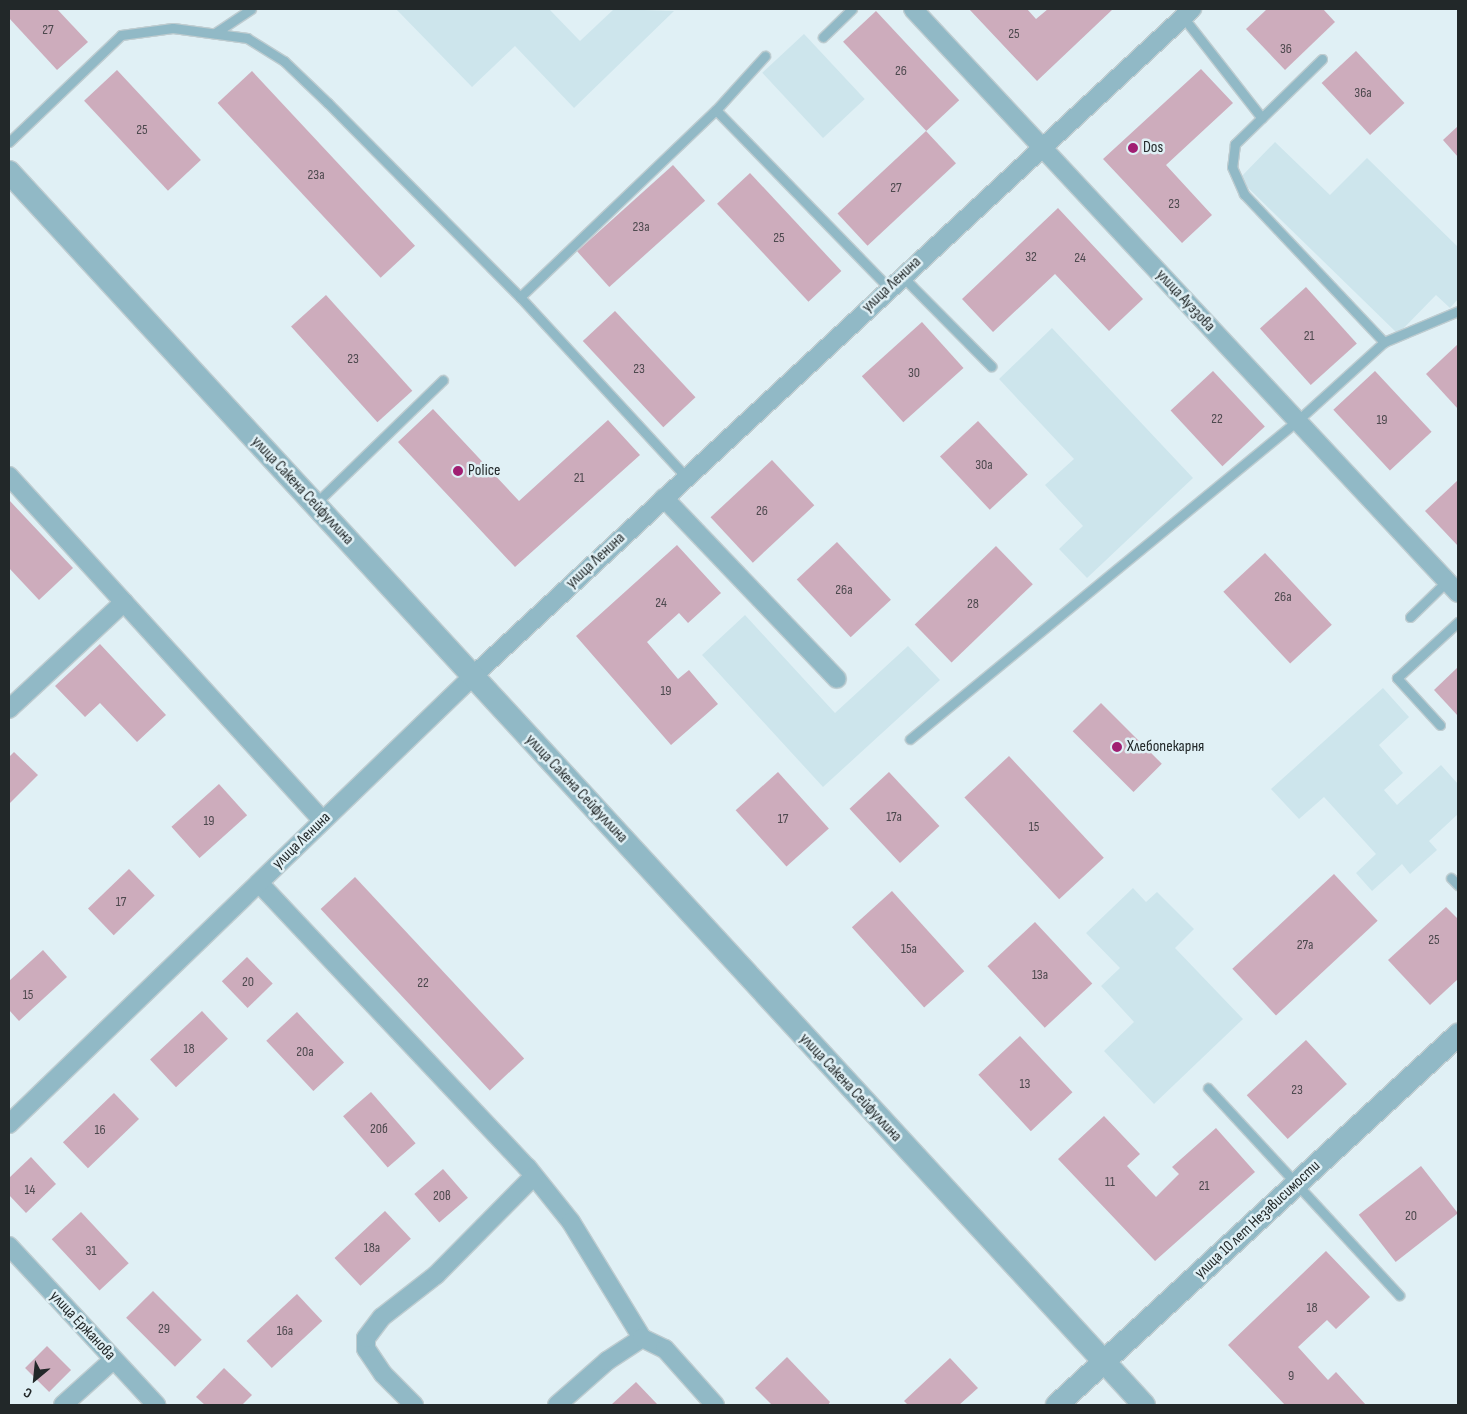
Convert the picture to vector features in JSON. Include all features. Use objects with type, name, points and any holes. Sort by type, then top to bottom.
[{"type":"street","name":"улица Ауэзова","points":[[913,9],[1453,587]]},
{"type":"street","name":"улица Ленина","points":[[9,1124],[472,676],[1040,147],[1188,13]]},
{"type":"street","name":"улица Сакена Сейфуллина","points":[[9,172],[1144,1405]]},
{"type":"street","points":[[9,476],[323,821]]},
{"type":"street","points":[[664,498],[837,679]]},
{"type":"street","points":[[9,709],[124,602]]},
{"type":"street","points":[[258,883],[534,1176],[571,1222],[642,1338],[666,1349],[716,1405]]},
{"type":"street","name":"улица 10 лет Независимости","points":[[1057,1405],[1458,1035]]},
{"type":"street","points":[[414,1405],[383,1374],[366,1350],[366,1338],[382,1317],[436,1275],[534,1176]]},
{"type":"street","name":"улица Ержанова","points":[[9,1246],[156,1405]]},
{"type":"street","points":[[557,1405],[607,1361],[642,1338]]},
{"type":"street","points":[[63,1405],[113,1360]]},
{"type":"lane","points":[[216,33],[250,9]]},
{"type":"lane","points":[[823,36],[852,9]]},
{"type":"lane","points":[[1188,13],[1262,118]]},
{"type":"lane","points":[[9,142],[121,35],[173,28],[247,38],[284,61],[520,297],[686,477]]},
{"type":"lane","points":[[520,297],[716,110],[765,56]]},
{"type":"lane","points":[[1322,59],[1235,144],[1232,167],[1244,194],[1384,342]]},
{"type":"lane","points":[[716,110],[889,288]]},
{"type":"lane","points":[[902,276],[991,366]]},
{"type":"lane","points":[[910,739],[1297,421],[1384,342],[1458,311]]},
{"type":"lane","points":[[315,504],[443,380]]},
{"type":"lane","points":[[1410,617],[1453,587]]},
{"type":"lane","points":[[1440,725],[1397,678],[1458,622]]},
{"type":"lane","points":[[1451,878],[1458,885]]},
{"type":"lane","points":[[1208,1088],[1299,1183],[1399,1295]]},
{"type":"shaded area","points":[[396,9],[549,9],[580,41],[614,9],[674,11],[574,108],[515,46],[472,87]]},
{"type":"shaded area","points":[[804,34],[865,99],[823,138],[762,73]]},
{"type":"shaded area","points":[[1275,142],[1330,195],[1367,158],[1458,247],[1458,299],[1450,308],[1436,295],[1398,334],[1239,179]]},
{"type":"shaded area","points":[[1052,328],[1193,478],[1087,578],[1059,549],[1083,526],[1045,485],[1074,459],[999,379]]},
{"type":"shaded area","points":[[745,615],[835,713],[908,646],[940,680],[823,787],[702,655]]},
{"type":"shaded area","points":[[1383,688],[1409,717],[1379,745],[1403,773],[1384,790],[1397,805],[1441,765],[1458,784],[1458,814],[1429,841],[1437,850],[1410,874],[1402,864],[1372,891],[1356,873],[1376,854],[1324,797],[1299,819],[1271,789]]},
{"type":"shaded area","points":[[1133,888],[1146,902],[1157,892],[1194,929],[1175,948],[1243,1019],[1154,1104],[1104,1051],[1134,1022],[1101,986],[1120,968],[1086,933]]},
{"type":"building","points":[[9,9],[57,9],[88,42],[57,70],[9,18]]},
{"type":"building","points":[[969,9],[1027,9],[1036,19],[1048,9],[1113,9],[1037,81]]},
{"type":"building","points":[[1267,9],[1323,9],[1335,22],[1285,70],[1246,29]]},
{"type":"building","points":[[876,11],[959,100],[926,131],[843,42]]},
{"type":"building","points":[[1356,51],[1404,103],[1370,135],[1322,83]]},
{"type":"building","points":[[1201,69],[1233,103],[1166,165],[1212,215],[1182,243],[1103,159]]},
{"type":"building","points":[[117,70],[201,160],[168,191],[84,101]]},
{"type":"building","points":[[252,71],[415,246],[381,278],[218,103]]},
{"type":"building","points":[[1458,126],[1458,157],[1443,140]]},
{"type":"building","points":[[926,131],[956,163],[868,246],[838,214]]},
{"type":"building","points":[[673,165],[705,201],[609,287],[577,251]]},
{"type":"building","points":[[750,173],[841,271],[808,302],[717,204]]},
{"type":"building","points":[[1058,208],[1143,299],[1109,331],[1055,274],[993,332],[962,299]]},
{"type":"building","points":[[1306,287],[1357,343],[1311,385],[1260,328]]},
{"type":"building","points":[[326,295],[412,391],[377,422],[291,326]]},
{"type":"building","points":[[615,311],[695,397],[663,427],[583,341]]},
{"type":"building","points":[[922,322],[963,368],[903,422],[862,376]]},
{"type":"building","points":[[1458,344],[1458,409],[1426,374]]},
{"type":"building","points":[[1213,371],[1265,427],[1222,466],[1171,411]]},
{"type":"building","points":[[1375,371],[1432,432],[1390,471],[1333,410]]},
{"type":"building","points":[[433,409],[519,501],[608,420],[640,455],[515,567],[398,442]]},
{"type":"building","points":[[978,421],[1028,474],[990,510],[940,456]]},
{"type":"building","points":[[772,460],[814,505],[753,563],[711,517]]},
{"type":"building","points":[[1458,480],[1458,546],[1425,511]]},
{"type":"building","points":[[9,500],[73,568],[39,600],[9,568]]},
{"type":"building","points":[[837,542],[891,600],[851,637],[797,580]]},
{"type":"building","points":[[677,545],[721,593],[688,623],[679,613],[647,642],[678,679],[689,670],[718,704],[671,745],[576,636]]},
{"type":"building","points":[[996,546],[1033,584],[952,663],[915,624]]},
{"type":"building","points":[[1265,553],[1332,625],[1290,664],[1223,592]]},
{"type":"building","points":[[100,644],[166,715],[137,742],[100,703],[85,717],[55,686]]},
{"type":"building","points":[[1458,667],[1458,716],[1434,690]]},
{"type":"building","name":"Хлебопекарня","points":[[1101,703],[1162,764],[1134,792],[1073,731]]},
{"type":"building","points":[[14,752],[38,775],[9,804],[9,757]]},
{"type":"building","points":[[1009,756],[1104,858],[1059,899],[964,798]]},
{"type":"building","points":[[778,772],[829,828],[786,867],[736,810]]},
{"type":"building","points":[[889,772],[939,826],[900,863],[850,809]]},
{"type":"building","points":[[219,784],[247,815],[200,858],[171,827]]},
{"type":"building","points":[[129,869],[155,896],[114,935],[88,909]]},
{"type":"building","points":[[1334,874],[1378,921],[1276,1016],[1232,969]]},
{"type":"building","points":[[355,877],[524,1058],[490,1090],[321,909]]},
{"type":"building","points":[[892,891],[964,971],[924,1007],[852,927]]},
{"type":"building","points":[[1446,907],[1458,919],[1458,979],[1430,1005],[1388,960]]},
{"type":"building","points":[[1035,922],[1092,983],[1045,1028],[987,966]]},
{"type":"building","points":[[43,950],[67,977],[19,1021],[9,1010],[9,981]]},
{"type":"building","points":[[247,957],[273,984],[248,1008],[222,981]]},
{"type":"building","points":[[202,1011],[228,1039],[176,1087],[150,1059]]},
{"type":"building","points":[[297,1012],[344,1062],[313,1091],[266,1041]]},
{"type":"building","points":[[1020,1036],[1073,1092],[1031,1131],[978,1075]]},
{"type":"building","points":[[1306,1040],[1347,1084],[1288,1139],[1247,1095]]},
{"type":"building","points":[[371,1092],[416,1143],[388,1168],[343,1116]]},
{"type":"building","points":[[114,1093],[139,1119],[88,1168],[63,1142]]},
{"type":"building","points":[[1104,1116],[1140,1154],[1127,1166],[1156,1197],[1179,1174],[1172,1167],[1216,1128],[1255,1172],[1155,1261],[1058,1159]]},
{"type":"building","points":[[31,1157],[56,1184],[26,1213],[9,1195],[9,1178]]},
{"type":"building","points":[[1421,1166],[1458,1213],[1396,1262],[1359,1215]]},
{"type":"building","points":[[443,1169],[468,1198],[439,1223],[414,1194]]},
{"type":"building","points":[[385,1211],[411,1239],[360,1286],[335,1258]]},
{"type":"building","points":[[81,1212],[129,1263],[99,1290],[52,1239]]},
{"type":"building","points":[[1326,1251],[1370,1297],[1336,1329],[1327,1320],[1298,1347],[1328,1380],[1336,1372],[1366,1405],[1285,1405],[1228,1345]]},
{"type":"building","points":[[153,1291],[202,1340],[175,1367],[126,1318]]},
{"type":"building","points":[[297,1294],[322,1321],[272,1368],[247,1341]]},
{"type":"building","points":[[47,1346],[71,1370],[49,1392],[25,1368]]},
{"type":"building","points":[[787,1357],[830,1402],[828,1405],[772,1405],[755,1388]]},
{"type":"building","points":[[950,1358],[978,1388],[959,1405],[908,1405],[904,1401]]},
{"type":"building","points":[[224,1368],[252,1395],[242,1405],[205,1405],[196,1397]]},
{"type":"building","points":[[636,1382],[658,1405],[611,1405]]},
{"type":"place","name":"Dos","points":[[1133,148]]},
{"type":"place","name":"Police","points":[[458,471]]},
{"type":"place","name":"Хлебопекарня","points":[[1117,747]]}]
